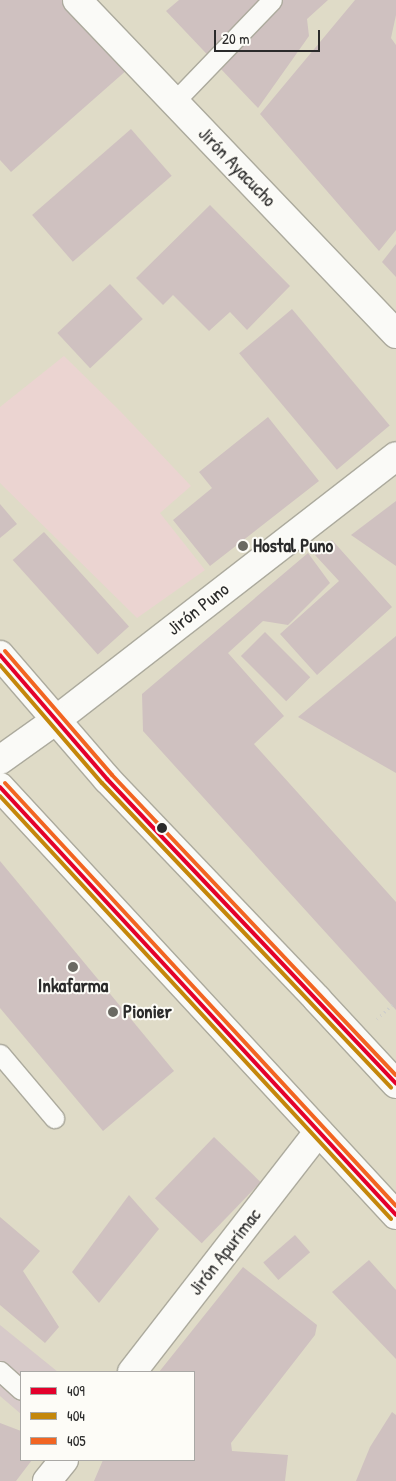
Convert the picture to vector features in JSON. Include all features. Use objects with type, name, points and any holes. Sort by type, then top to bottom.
[{"type":"street","name":"Jirón Ayacucho","points":[[78,0],[396,334]]},
{"type":"street","name":"Jirón Puno","points":[[0,760],[56,720],[396,456]]},
{"type":"street","points":[[0,655],[107,779],[311,992],[396,1084]]},
{"type":"street","points":[[0,787],[396,1215]]},
{"type":"street","name":"Jirón Apurímac","points":[[133,1371],[318,1132]]},
{"type":"street","points":[[47,1481],[63,1461]]},
{"type":"lane","points":[[174,102],[272,0]]},
{"type":"lane","points":[[0,1054],[54,1118]]},
{"type":"lane","points":[[0,1371],[20,1389]]},
{"type":"shaded area","points":[[64,356],[120,411],[191,486],[160,513],[205,570],[137,618],[0,483],[0,407]]},
{"type":"shaded area","points":[[0,1325],[57,1371],[20,1371],[20,1413],[0,1396]]},
{"type":"building","points":[[0,0],[67,0],[128,69],[11,172],[0,160]]},
{"type":"building","points":[[179,0],[328,0],[307,19],[309,36],[258,108],[166,11]]},
{"type":"building","points":[[355,0],[396,0],[396,15],[391,38],[396,45],[396,230],[379,251],[260,114]]},
{"type":"building","points":[[131,129],[172,176],[73,262],[32,215]]},
{"type":"building","points":[[210,205],[290,286],[247,330],[230,312],[209,331],[173,295],[163,305],[136,278]]},
{"type":"building","points":[[396,244],[396,277],[382,262]]},
{"type":"building","points":[[110,284],[143,319],[90,368],[57,333]]},
{"type":"building","points":[[292,309],[390,425],[337,470],[239,353]]},
{"type":"building","points":[[268,417],[319,481],[210,566],[173,520],[212,488],[199,472]]},
{"type":"building","points":[[396,501],[396,566],[351,535]]},
{"type":"building","points":[[0,504],[17,524],[0,538]]},
{"type":"building","points":[[44,532],[129,626],[98,654],[13,560]]},
{"type":"building","points":[[332,540],[392,607],[317,675],[280,634],[339,581],[315,555]]},
{"type":"building","points":[[308,553],[330,583],[288,625],[263,621],[228,653],[284,716],[254,744],[396,902],[396,1010],[143,731],[142,694]]},
{"type":"building","points":[[265,632],[310,677],[286,701],[241,656]]},
{"type":"building","points":[[396,636],[396,773],[298,717]]},
{"type":"building","points":[[0,861],[174,1071],[103,1131],[0,1008]]},
{"type":"building","points":[[214,1137],[261,1182],[202,1243],[155,1198]]},
{"type":"building","points":[[129,1195],[159,1229],[99,1303],[72,1272]]},
{"type":"building","points":[[0,1217],[40,1251],[23,1271],[59,1327],[45,1343],[0,1305]]},
{"type":"building","points":[[295,1235],[310,1252],[278,1280],[263,1263]]},
{"type":"building","points":[[369,1260],[396,1290],[396,1359],[332,1292]]},
{"type":"building","points":[[243,1267],[317,1325],[315,1335],[231,1443],[232,1451],[288,1455],[285,1481],[94,1481],[103,1461],[195,1461],[195,1371],[160,1371]]},
{"type":"building","points":[[392,1412],[396,1415],[396,1481],[356,1481],[370,1447]]},
{"type":"building","points":[[0,1423],[20,1431],[20,1461],[31,1461],[16,1481],[0,1481]]},
{"type":"transit line","name":"405","points":[[5,651],[112,775],[396,1075]]},
{"type":"transit line","name":"409","points":[[0,655],[107,779],[396,1084]]},
{"type":"transit line","name":"404","points":[[0,665],[102,783],[391,1088]]},
{"type":"transit line","name":"405","points":[[5,783],[396,1206]]},
{"type":"transit line","name":"409","points":[[0,787],[396,1215]]},
{"type":"transit line","name":"404","points":[[0,796],[391,1219]]},
{"type":"place","name":"Hostal Puno","points":[[243,546]]},
{"type":"place","name":"Inkafarma","points":[[73,967]]},
{"type":"place","name":"Pionier","points":[[113,1012]]}]
